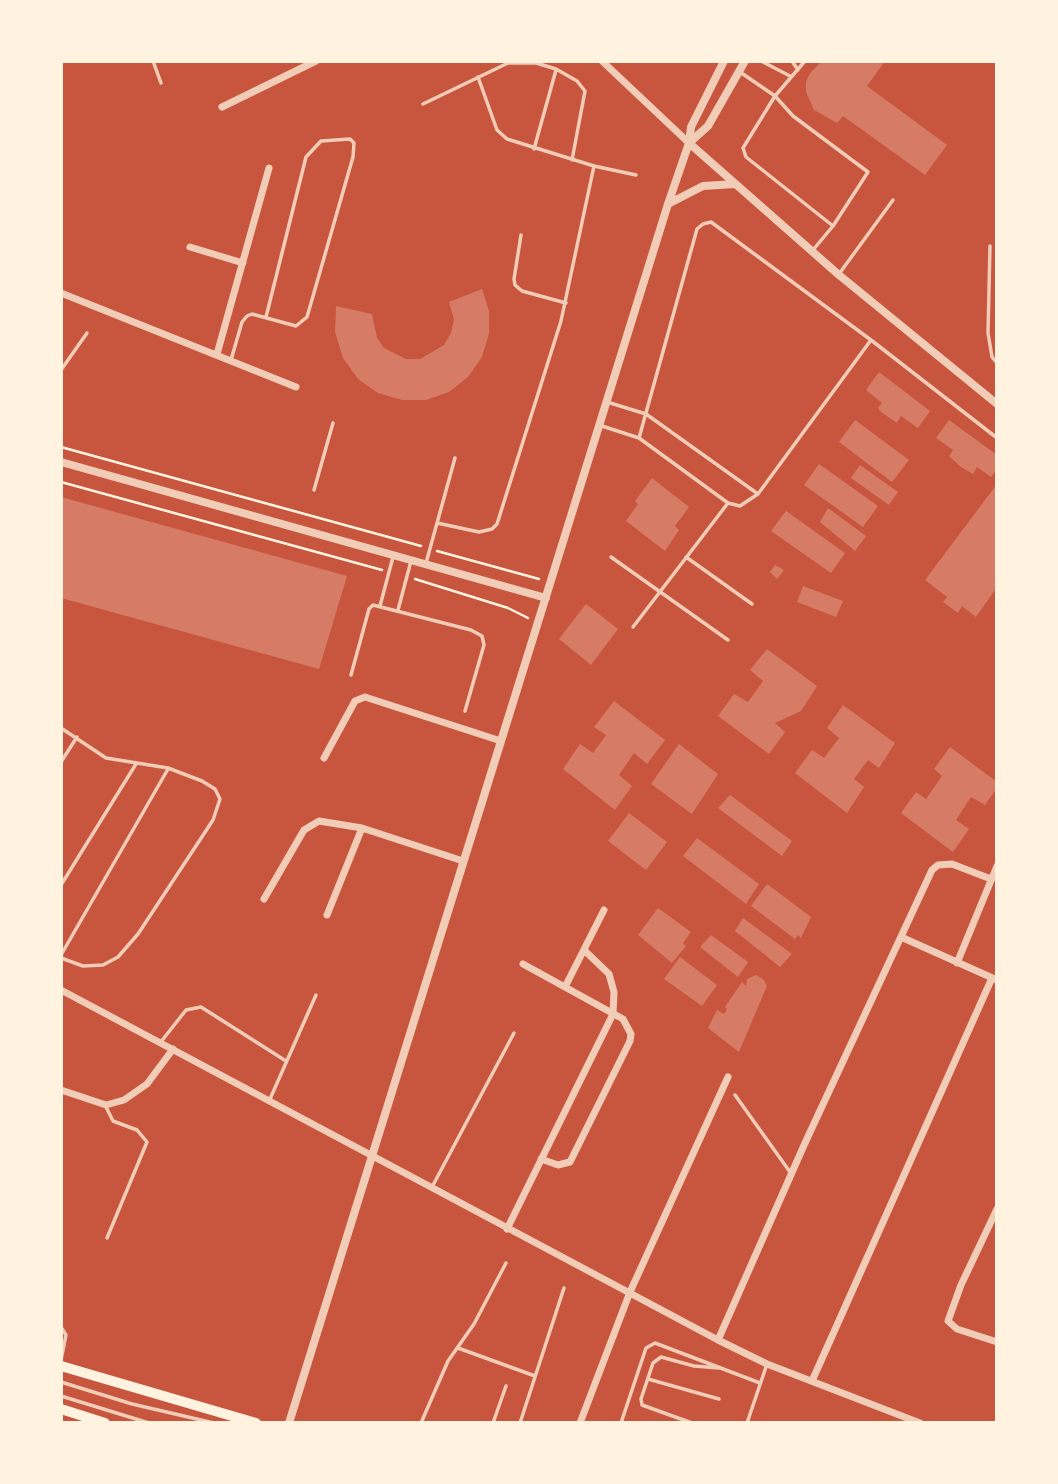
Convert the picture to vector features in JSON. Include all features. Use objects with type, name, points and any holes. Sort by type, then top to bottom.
[{"type":"main road","points":[[61,1366],[256,1423]]},
{"type":"main road","points":[[61,1409],[105,1423]]},
{"type":"street","points":[[222,107],[316,61]]},
{"type":"street","points":[[602,61],[734,184],[839,275],[997,404]]},
{"type":"street","points":[[289,1423],[668,205],[690,143],[691,127],[724,61]]},
{"type":"street","points":[[690,143],[708,126],[745,61]]},
{"type":"street","points":[[217,354],[269,168]]},
{"type":"street","points":[[668,205],[703,186],[734,184]]},
{"type":"street","points":[[190,247],[243,263]]},
{"type":"street","points":[[61,293],[296,387]]},
{"type":"street","points":[[61,462],[546,598]]},
{"type":"street","points":[[324,758],[355,701],[365,697],[501,741]]},
{"type":"street","points":[[264,899],[304,830],[311,824],[337,822],[362,828],[463,861]]},
{"type":"street","points":[[327,915],[362,828]]},
{"type":"street","points":[[718,1340],[791,1174],[932,870],[938,865],[952,864],[991,879]]},
{"type":"street","points":[[957,963],[997,866]]},
{"type":"street","points":[[565,988],[604,910]]},
{"type":"street","points":[[812,1381],[995,979],[901,937]]},
{"type":"street","points":[[506,1229],[613,1014],[614,992],[609,974],[584,950]]},
{"type":"street","points":[[523,964],[613,1014],[628,1025],[630,1041],[567,1165],[558,1165],[541,1158]]},
{"type":"street","points":[[61,990],[718,1340],[767,1364],[920,1423]]},
{"type":"street","points":[[61,1090],[106,1105],[135,1094],[157,1073],[173,1049]]},
{"type":"street","points":[[580,1423],[630,1292],[728,1077]]},
{"type":"street","points":[[997,1209],[948,1315],[948,1321],[957,1329],[997,1342]]},
{"type":"lane","points":[[153,61],[161,83]]},
{"type":"lane","points":[[761,61],[790,76]]},
{"type":"lane","points":[[792,61],[798,70]]},
{"type":"lane","points":[[806,61],[775,96],[745,142],[743,153],[833,226]]},
{"type":"lane","points":[[423,104],[508,63],[536,63],[556,69],[577,81],[585,91],[572,160]]},
{"type":"lane","points":[[534,149],[556,69]]},
{"type":"lane","points":[[740,72],[775,96],[793,116],[868,172],[833,226],[812,251]]},
{"type":"lane","points":[[478,77],[496,131],[507,139],[572,160],[636,175]]},
{"type":"lane","points":[[231,360],[242,322],[252,314],[296,326],[307,317],[353,157],[354,143],[350,139],[321,141],[306,156],[265,317]]},
{"type":"lane","points":[[437,523],[479,532],[492,529],[497,523],[545,379],[566,303],[594,166]]},
{"type":"lane","points":[[839,275],[893,200]]},
{"type":"lane","points":[[639,438],[681,280],[697,229],[703,224],[718,226],[997,438]]},
{"type":"lane","points":[[522,235],[513,279],[515,285],[522,291],[566,303]]},
{"type":"lane","points":[[990,246],[988,333],[992,357],[997,363]]},
{"type":"lane","points":[[61,370],[87,333]]},
{"type":"lane","points":[[600,425],[639,438],[728,503],[740,506],[758,494],[871,340]]},
{"type":"lane","points":[[607,402],[646,414],[758,494]]},
{"type":"lane","points":[[314,491],[333,423]]},
{"type":"lane","points":[[426,563],[455,458]]},
{"type":"lane","points":[[633,628],[728,503]]},
{"type":"lane","points":[[380,606],[394,555]]},
{"type":"lane","points":[[686,556],[751,604]]},
{"type":"lane","points":[[611,557],[728,640]]},
{"type":"lane","points":[[398,610],[411,559]]},
{"type":"lane","points":[[351,675],[369,609],[373,605],[482,636],[483,654],[465,711]]},
{"type":"lane","points":[[61,729],[78,736],[91,750],[106,758],[168,768],[215,789],[220,799],[213,820],[138,934],[118,957],[103,965],[83,965],[61,957],[168,768]]},
{"type":"lane","points":[[61,762],[78,736]]},
{"type":"lane","points":[[61,885],[136,764]]},
{"type":"lane","points":[[269,1101],[316,995]]},
{"type":"lane","points":[[160,1043],[186,1010],[201,1007],[286,1060]]},
{"type":"lane","points":[[431,1189],[514,1033]]},
{"type":"lane","points":[[736,1095],[791,1174]]},
{"type":"lane","points":[[106,1105],[113,1121],[137,1130],[147,1142],[107,1238]]},
{"type":"lane","points":[[421,1423],[448,1361],[506,1263]]},
{"type":"lane","points":[[520,1423],[564,1288]]},
{"type":"lane","points":[[61,1327],[66,1335],[61,1360]]},
{"type":"lane","points":[[621,1423],[649,1345],[660,1343],[760,1383]]},
{"type":"lane","points":[[458,1348],[536,1376]]},
{"type":"lane","points":[[692,1423],[642,1405],[653,1363],[661,1357],[694,1366],[724,1369]]},
{"type":"lane","points":[[747,1423],[767,1364]]},
{"type":"lane","points":[[648,1379],[719,1399]]},
{"type":"lane","points":[[61,1382],[132,1404],[214,1423]]},
{"type":"lane","points":[[493,1423],[506,1386]]},
{"type":"lane","points":[[61,1396],[149,1423]]},
{"type":"path","points":[[61,447],[552,582]]},
{"type":"path","points":[[61,481],[389,572]]},
{"type":"path","points":[[407,576],[508,608],[538,624]]},
{"type":"building","points":[[822,61],[885,61],[867,86],[947,145],[925,175],[843,116],[837,123],[814,110],[806,92],[806,82],[810,73]]},
{"type":"building","points":[[482,289],[489,311],[489,334],[482,357],[468,377],[449,392],[426,400],[402,400],[378,393],[358,379],[343,358],[335,332],[336,306],[372,314],[377,338],[384,348],[406,359],[420,359],[444,345],[451,333],[454,319],[449,302]]},
{"type":"building","points":[[879,372],[930,411],[918,428],[901,416],[897,423],[878,408],[882,403],[866,390]]},
{"type":"building","points":[[855,420],[909,460],[892,482],[839,442]]},
{"type":"building","points":[[949,420],[997,455],[997,469],[991,477],[977,467],[973,474],[949,456],[953,450],[936,438]]},
{"type":"building","points":[[819,464],[878,506],[863,527],[804,485]]},
{"type":"building","points":[[860,465],[898,492],[889,505],[851,478]]},
{"type":"building","points":[[652,478],[689,507],[675,526],[679,530],[665,551],[626,521],[638,504],[635,501]]},
{"type":"building","points":[[997,484],[997,587],[976,617],[962,606],[958,613],[943,602],[947,597],[925,580]]},
{"type":"building","points":[[61,497],[347,576],[319,669],[61,598]]},
{"type":"building","points":[[828,508],[866,536],[855,551],[820,522]]},
{"type":"building","points":[[786,511],[845,553],[831,573],[771,531]]},
{"type":"building","points":[[775,565],[784,570],[777,579],[770,572]]},
{"type":"building","points":[[803,586],[843,601],[836,617],[797,602]]},
{"type":"building","points":[[586,604],[618,629],[591,665],[559,639]]},
{"type":"building","points":[[767,649],[817,686],[801,711],[775,723],[785,732],[769,754],[718,716],[734,694],[748,702],[763,681],[750,670]]},
{"type":"building","points":[[614,701],[665,740],[647,764],[634,753],[619,775],[632,786],[615,810],[563,769],[580,744],[593,753],[606,735],[594,727]]},
{"type":"building","points":[[843,705],[895,743],[879,768],[868,760],[854,779],[864,787],[847,813],[795,773],[812,750],[824,758],[839,738],[827,728]]},
{"type":"building","points":[[679,744],[718,774],[692,814],[651,784]]},
{"type":"building","points":[[950,747],[997,782],[997,788],[985,805],[971,797],[956,820],[969,829],[953,852],[901,813],[916,792],[926,799],[942,776],[934,769]]},
{"type":"building","points":[[730,795],[792,841],[782,856],[718,808]]},
{"type":"building","points":[[629,813],[667,842],[646,870],[608,841]]},
{"type":"building","points":[[697,838],[759,884],[746,904],[683,856]]},
{"type":"building","points":[[767,884],[811,917],[801,938],[798,935],[795,939],[751,906]]},
{"type":"building","points":[[658,908],[691,932],[683,943],[686,946],[672,963],[638,935]]},
{"type":"building","points":[[743,918],[792,954],[780,967],[735,931]]},
{"type":"building","points":[[711,935],[748,962],[738,977],[700,947]]},
{"type":"building","points":[[680,957],[717,985],[702,1006],[664,979]]},
{"type":"building","points":[[756,975],[763,979],[767,986],[739,1052],[708,1028],[717,1010],[724,1014],[727,1009],[725,1007],[742,982],[746,986],[747,979]]}]
